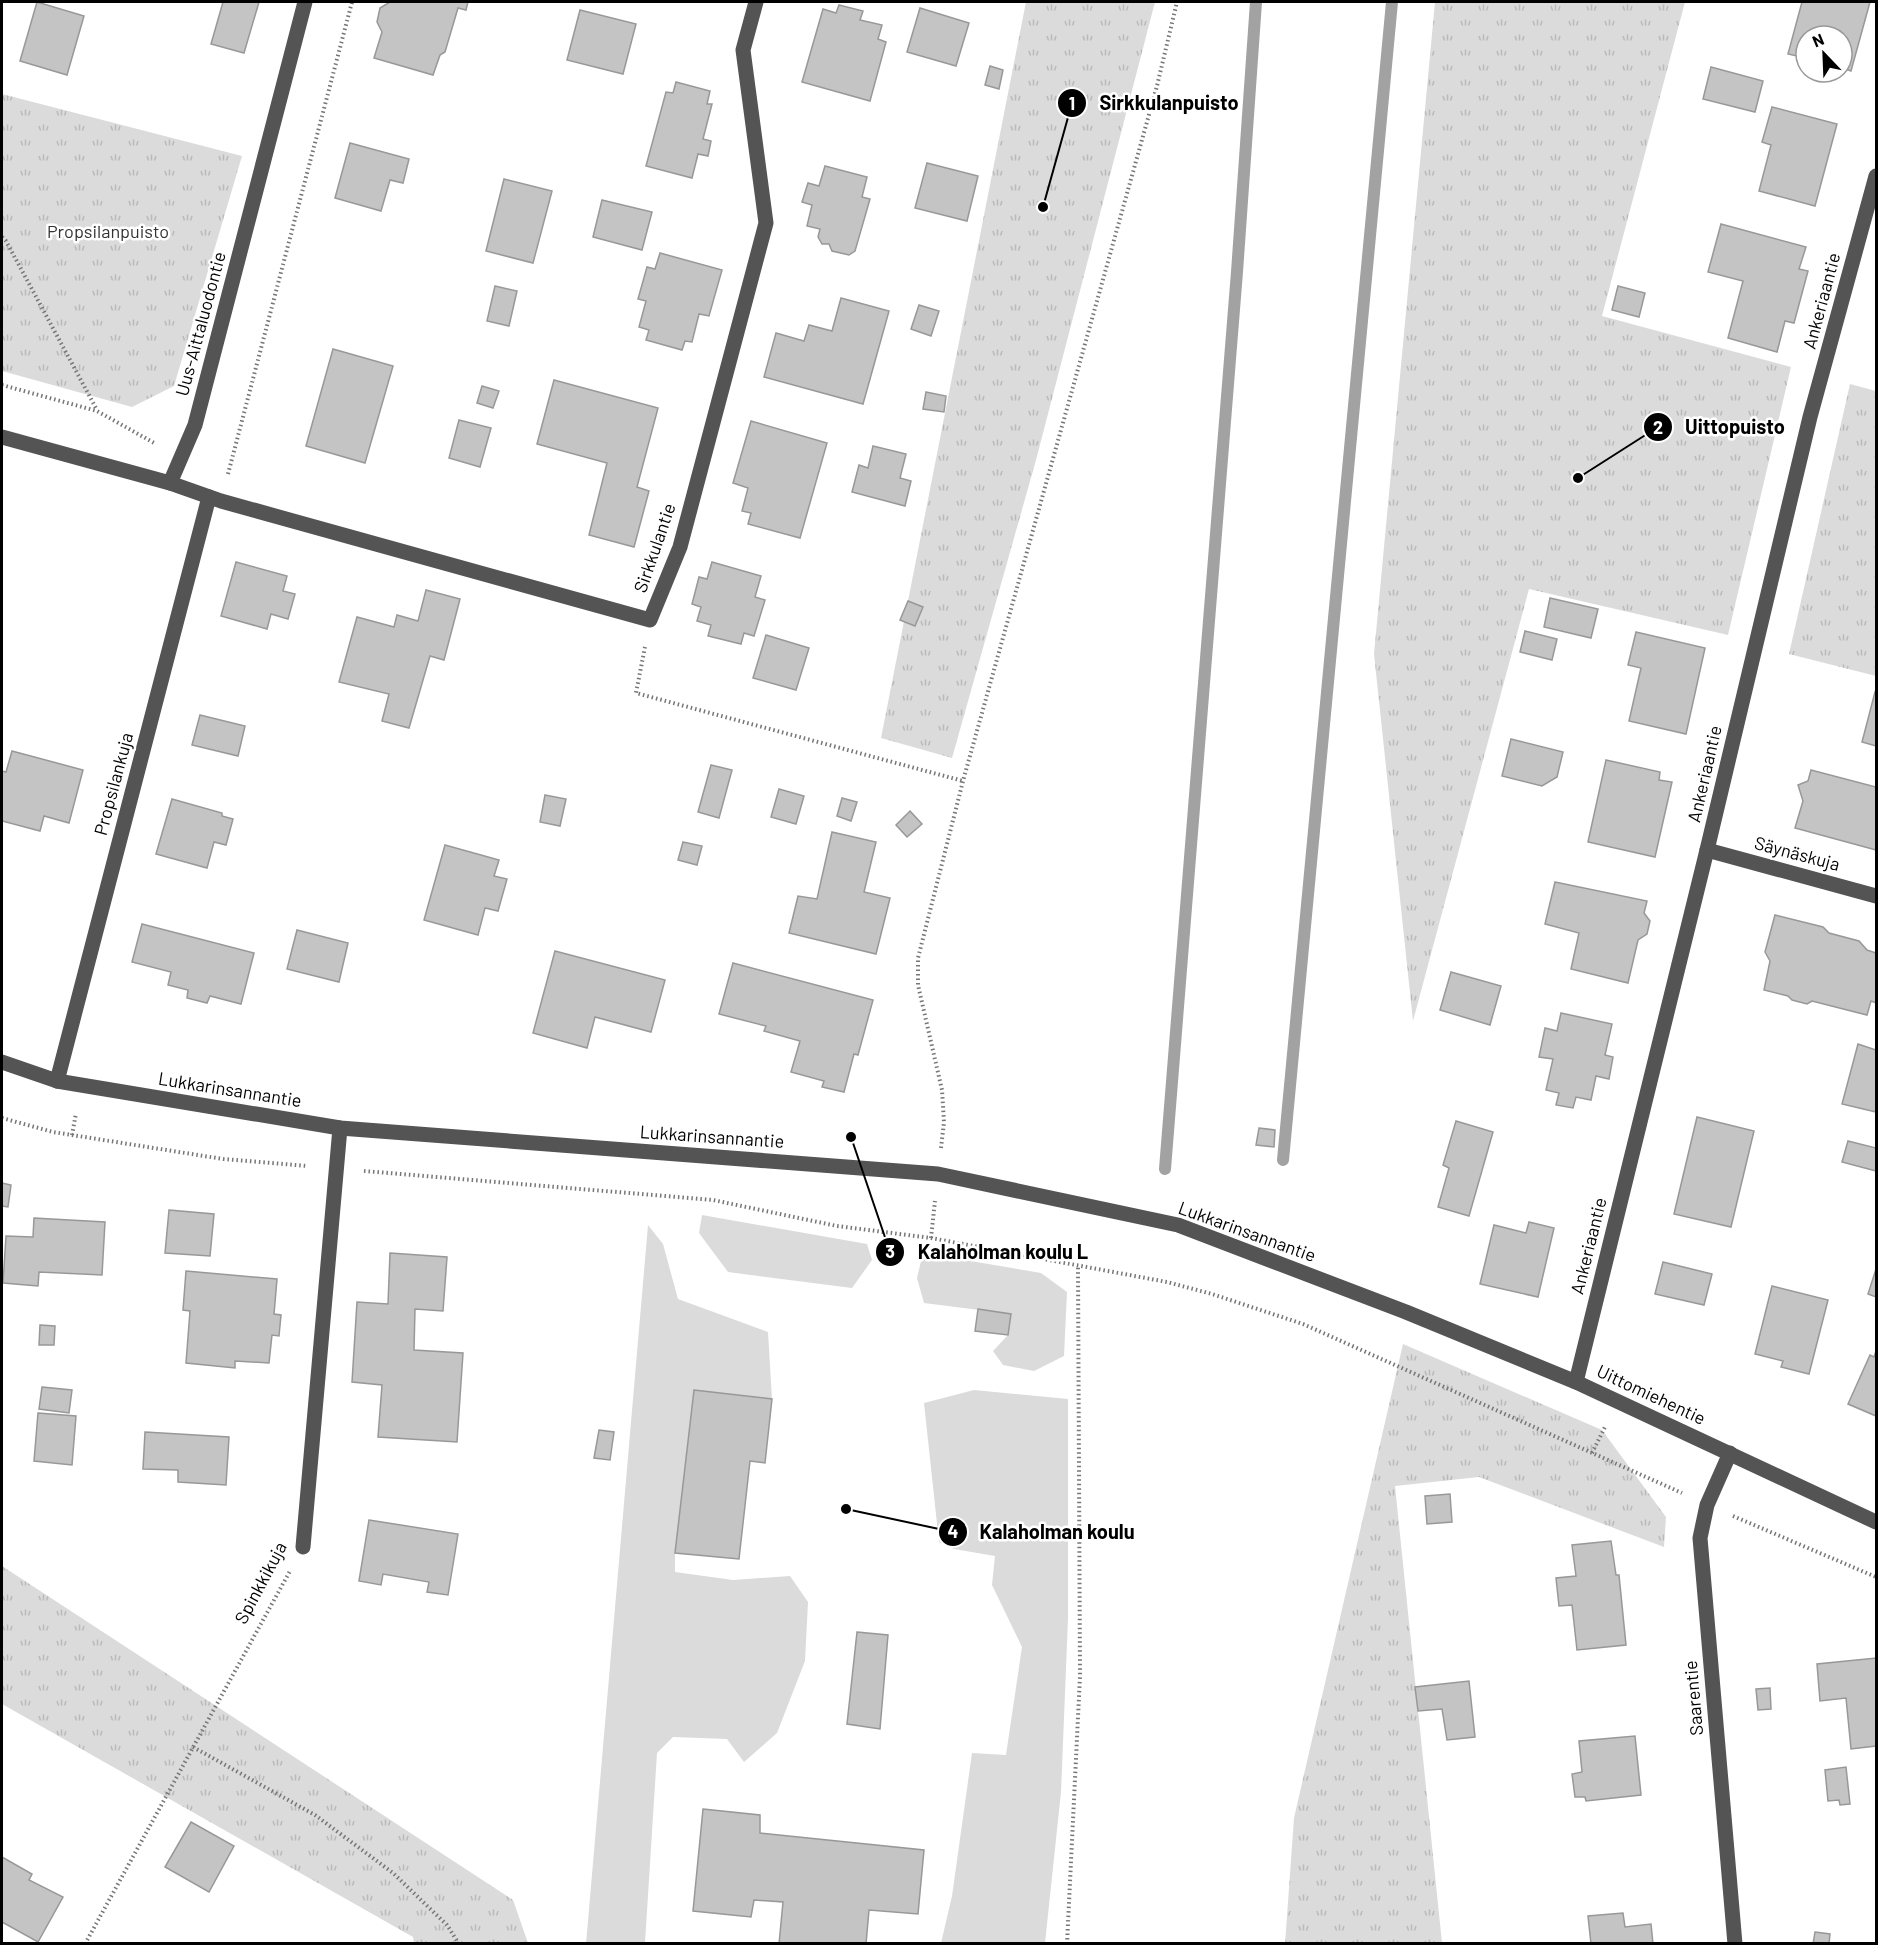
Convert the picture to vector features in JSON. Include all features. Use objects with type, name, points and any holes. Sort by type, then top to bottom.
[{"type":"street","name":"Uus-Aittaluodontie","points":[[170,483],[195,425],[305,2]]},
{"type":"street","name":"Sirkkulantie","points":[[170,483],[215,499],[650,620],[680,547],[766,223],[743,50],[756,2]]},
{"type":"street","name":"Ankeriaantie","points":[[1576,1382],[1707,850],[1810,417],[1876,176]]},
{"type":"street","points":[[2,437],[170,483]]},
{"type":"street","name":"Propsilankuja","points":[[57,1081],[215,499]]},
{"type":"street","name":"Säynäskuja","points":[[1707,850],[1876,896]]},
{"type":"street","name":"Lukkarinsannantie","points":[[2,1062],[57,1081],[340,1128],[938,1174],[1178,1225],[1406,1312]]},
{"type":"street","name":"Spinkkikuja","points":[[303,1546],[340,1128]]},
{"type":"street","name":"Uittomiehentie","points":[[1406,1312],[1576,1382],[1876,1522]]},
{"type":"street","name":"Saarentie","points":[[1730,1453],[1707,1504],[1700,1538],[1736,1944]]},
{"type":"path","points":[[215,499],[352,2]]},
{"type":"path","points":[[932,1238],[944,1122],[942,1090],[918,985],[918,958],[963,781],[1157,86],[1177,2]]},
{"type":"path","points":[[2,237],[97,411]]},
{"type":"path","points":[[2,385],[97,411],[181,458]]},
{"type":"path","points":[[650,620],[636,693],[963,781]]},
{"type":"path","points":[[2,1118],[53,1132],[223,1159],[713,1200],[837,1226],[932,1238],[1167,1282],[1303,1324],[1876,1577]]},
{"type":"path","points":[[1067,1944],[1080,1676],[1078,1267]]},
{"type":"path","name":"Spinkkikuja","points":[[85,1944],[303,1546]]},
{"type":"path","points":[[193,1747],[315,1815],[393,1873],[447,1925],[459,1944]]},
{"type":"green space","points":[[1026,2],[1155,2],[1036,460],[952,758],[881,738]]},
{"type":"green space","points":[[1435,2],[1685,2],[1602,316],[1791,367],[1728,635],[1529,589],[1413,1021],[1374,654]]},
{"type":"green space","name":"Propsilanpuisto","points":[[2,94],[242,156],[174,386],[132,407],[2,371]]},
{"type":"green space","points":[[1850,384],[1876,391],[1876,676],[1789,654]]},
{"type":"green space","points":[[702,1215],[867,1244],[872,1260],[852,1288],[728,1272],[699,1233]]},
{"type":"green space","points":[[648,1225],[663,1244],[678,1299],[768,1332],[772,1399],[694,1390],[675,1553],[675,1572],[733,1580],[790,1576],[808,1602],[805,1661],[777,1733],[744,1762],[727,1739],[673,1737],[657,1753],[645,1943],[586,1944]]},
{"type":"green space","points":[[923,1253],[1041,1273],[1067,1292],[1064,1356],[1034,1371],[1003,1365],[993,1351],[1008,1335],[1011,1314],[924,1303],[917,1278]]},
{"type":"green space","points":[[1403,1344],[1602,1430],[1666,1517],[1664,1547],[1479,1477],[1395,1486],[1442,1943],[1285,1944],[1294,1818]]},
{"type":"green space","points":[[974,1390],[1068,1399],[1068,1619],[1061,1792],[1045,1943],[941,1943],[952,1896],[972,1753],[1006,1755],[1022,1647],[992,1585],[995,1556],[954,1549],[939,1542],[924,1403]]},
{"type":"green space","points":[[2,1566],[513,1900],[528,1943],[414,1943],[413,1937],[2,1704]]},
{"type":"building","points":[[37,2],[84,16],[67,75],[20,61]]},
{"type":"building","points":[[223,2],[259,2],[244,53],[211,44]]},
{"type":"building","points":[[390,2],[468,2],[466,10],[458,8],[445,52],[440,55],[433,75],[374,58],[382,32],[377,22],[380,8]]},
{"type":"building","points":[[1802,2],[1870,2],[1854,60],[1854,24],[1796,24]]},
{"type":"building","points":[[839,5],[863,11],[860,20],[882,25],[878,39],[886,42],[870,101],[802,82],[823,9],[836,13]]},
{"type":"building","points":[[920,8],[969,23],[956,66],[907,52]]},
{"type":"building","points":[[580,10],[636,24],[623,74],[567,60]]},
{"type":"building","points":[[1794,32],[1794,55],[1788,54]]},
{"type":"building","points":[[990,66],[1003,70],[999,89],[985,85]]},
{"type":"building","points":[[1711,67],[1763,81],[1755,112],[1703,99]]},
{"type":"building","points":[[676,82],[710,91],[707,104],[712,104],[703,139],[711,141],[708,156],[698,154],[692,178],[646,166],[666,92],[673,93]]},
{"type":"building","points":[[1772,107],[1837,124],[1815,206],[1759,191],[1771,145],[1762,142]]},
{"type":"building","points":[[350,143],[409,159],[403,183],[390,180],[381,211],[335,198]]},
{"type":"building","points":[[927,163],[978,176],[967,221],[915,208]]},
{"type":"building","points":[[825,166],[867,177],[862,197],[870,199],[855,251],[849,255],[832,251],[829,244],[822,244],[818,237],[820,229],[807,226],[812,205],[802,202],[808,183],[819,186]]},
{"type":"building","points":[[504,179],[552,191],[533,263],[486,251]]},
{"type":"building","points":[[602,200],[652,212],[642,250],[593,237]]},
{"type":"building","points":[[1721,224],[1806,247],[1799,269],[1808,271],[1794,323],[1785,321],[1777,352],[1728,338],[1743,281],[1708,272]]},
{"type":"building","points":[[660,253],[722,270],[709,316],[699,314],[692,342],[685,341],[682,350],[646,340],[649,330],[639,327],[646,301],[638,299],[647,267],[655,269]]},
{"type":"building","points":[[495,286],[517,291],[509,326],[487,321]]},
{"type":"building","points":[[1618,286],[1645,293],[1639,317],[1612,310]]},
{"type":"building","points":[[841,298],[889,311],[863,404],[764,377],[776,333],[804,341],[809,325],[832,331]]},
{"type":"building","points":[[919,305],[939,311],[931,336],[911,329]]},
{"type":"building","points":[[333,349],[393,366],[365,463],[306,446]]},
{"type":"building","points":[[554,380],[658,408],[637,487],[649,491],[634,547],[589,535],[607,463],[537,444]]},
{"type":"building","points":[[482,386],[499,391],[493,408],[477,403]]},
{"type":"building","points":[[926,392],[946,396],[944,412],[923,409]]},
{"type":"building","points":[[459,420],[491,428],[480,467],[449,458]]},
{"type":"building","points":[[751,421],[827,443],[800,538],[748,524],[751,513],[742,511],[748,488],[733,483]]},
{"type":"building","points":[[873,446],[906,454],[900,478],[911,481],[905,506],[852,492],[859,465],[868,468]]},
{"type":"building","points":[[236,562],[287,576],[283,591],[295,594],[288,619],[271,614],[267,629],[221,616]]},
{"type":"building","points":[[712,562],[761,576],[755,597],[765,600],[754,636],[744,633],[741,644],[708,636],[711,625],[697,621],[701,607],[692,604],[699,577],[707,579]]},
{"type":"building","points":[[426,590],[460,599],[444,660],[430,656],[409,728],[382,721],[389,694],[339,682],[357,617],[394,627],[397,615],[418,621]]},
{"type":"building","points":[[1550,598],[1598,609],[1591,638],[1544,627]]},
{"type":"building","points":[[908,601],[923,607],[915,626],[900,620]]},
{"type":"building","points":[[1525,631],[1557,639],[1552,660],[1520,652]]},
{"type":"building","points":[[1636,632],[1705,648],[1686,734],[1629,721],[1641,668],[1628,665]]},
{"type":"building","points":[[766,635],[809,648],[796,690],[753,678]]},
{"type":"building","points":[[1876,693],[1876,746],[1862,742]]},
{"type":"building","points":[[200,715],[245,726],[238,756],[192,745]]},
{"type":"building","points":[[1511,739],[1563,752],[1557,777],[1542,786],[1502,776]]},
{"type":"building","points":[[12,751],[83,770],[69,823],[44,816],[40,831],[2,821],[2,771],[6,772]]},
{"type":"building","points":[[1606,760],[1660,772],[1659,780],[1672,782],[1655,857],[1588,842]]},
{"type":"building","points":[[711,765],[732,770],[719,818],[698,812]]},
{"type":"building","points":[[1811,770],[1876,787],[1876,850],[1795,828],[1803,801],[1798,785],[1808,781]]},
{"type":"building","points":[[779,789],[804,796],[796,824],[771,817]]},
{"type":"building","points":[[545,795],[566,799],[560,826],[540,822]]},
{"type":"building","points":[[842,798],[857,802],[851,821],[837,816]]},
{"type":"building","points":[[172,799],[222,813],[222,816],[233,819],[226,845],[214,842],[207,868],[156,854]]},
{"type":"building","points":[[910,811],[922,824],[907,837],[896,825]]},
{"type":"building","points":[[832,832],[876,842],[864,892],[890,898],[876,954],[789,933],[798,896],[817,899]]},
{"type":"building","points":[[683,842],[702,846],[697,865],[678,860]]},
{"type":"building","points":[[445,845],[499,860],[494,876],[507,879],[498,911],[485,908],[478,935],[424,920]]},
{"type":"building","points":[[1555,882],[1647,901],[1644,913],[1650,921],[1647,934],[1638,940],[1628,983],[1571,969],[1579,933],[1545,924]]},
{"type":"building","points":[[1775,915],[1823,927],[1829,933],[1859,941],[1867,950],[1876,953],[1876,1003],[1871,1001],[1867,1015],[1812,1001],[1807,1004],[1764,990],[1770,961],[1765,952]]},
{"type":"building","points":[[142,924],[254,953],[241,1004],[210,996],[207,1003],[187,998],[188,990],[168,985],[171,972],[132,962]]},
{"type":"building","points":[[297,930],[348,943],[339,982],[287,969]]},
{"type":"building","points":[[555,951],[665,980],[651,1032],[595,1017],[587,1048],[533,1033]]},
{"type":"building","points":[[733,963],[873,1000],[858,1055],[854,1054],[844,1092],[822,1087],[824,1081],[791,1072],[800,1041],[764,1031],[766,1026],[719,1014]]},
{"type":"building","points":[[1451,972],[1501,986],[1490,1025],[1440,1010]]},
{"type":"building","points":[[1561,1013],[1612,1024],[1605,1055],[1613,1057],[1609,1079],[1596,1076],[1591,1100],[1576,1097],[1573,1108],[1556,1105],[1559,1093],[1546,1090],[1553,1059],[1539,1057],[1545,1028],[1557,1031]]},
{"type":"building","points":[[1858,1044],[1876,1050],[1876,1112],[1842,1104]]},
{"type":"building","points":[[1697,1117],[1754,1131],[1731,1227],[1674,1214]]},
{"type":"building","points":[[1456,1121],[1493,1132],[1469,1216],[1438,1207],[1449,1168],[1443,1165]]},
{"type":"building","points":[[1259,1128],[1275,1130],[1274,1147],[1256,1145]]},
{"type":"building","points":[[1848,1141],[1876,1148],[1876,1171],[1842,1162]]},
{"type":"building","points":[[2,1183],[11,1185],[8,1207],[2,1206]]},
{"type":"building","points":[[169,1210],[214,1214],[210,1256],[165,1253]]},
{"type":"building","points":[[34,1218],[105,1222],[102,1275],[39,1272],[38,1286],[3,1283],[6,1236],[33,1237]]},
{"type":"building","points":[[1529,1222],[1554,1228],[1538,1297],[1480,1284],[1494,1225],[1526,1233]]},
{"type":"building","points":[[390,1253],[447,1257],[443,1311],[415,1309],[414,1350],[463,1353],[457,1442],[378,1437],[382,1385],[352,1382],[357,1302],[388,1304]]},
{"type":"building","points":[[1663,1262],[1712,1274],[1704,1305],[1655,1294]]},
{"type":"building","points":[[1876,1269],[1876,1297],[1868,1294]]},
{"type":"building","points":[[186,1271],[277,1279],[274,1314],[281,1315],[279,1336],[272,1335],[269,1363],[235,1361],[235,1368],[186,1363],[190,1311],[183,1310]]},
{"type":"building","points":[[1772,1286],[1828,1300],[1809,1374],[1781,1367],[1783,1361],[1755,1354]]},
{"type":"building","points":[[978,1309],[1011,1314],[1008,1335],[975,1331]]},
{"type":"building","points":[[40,1325],[55,1326],[54,1345],[39,1345]]},
{"type":"building","points":[[1876,1351],[1876,1416],[1848,1404],[1870,1355],[1874,1357]]},
{"type":"building","points":[[42,1387],[72,1390],[69,1413],[39,1409]]},
{"type":"building","points":[[694,1390],[772,1399],[765,1463],[750,1461],[739,1559],[675,1553]]},
{"type":"building","points":[[38,1413],[76,1416],[72,1465],[34,1461]]},
{"type":"building","points":[[599,1430],[614,1432],[610,1460],[594,1458]]},
{"type":"building","points":[[145,1432],[229,1437],[226,1485],[178,1482],[178,1470],[143,1469]]},
{"type":"building","points":[[1450,1494],[1452,1522],[1427,1524],[1425,1496]]},
{"type":"building","points":[[369,1520],[458,1534],[448,1595],[427,1592],[429,1582],[383,1574],[381,1585],[359,1581]]},
{"type":"building","points":[[1611,1541],[1616,1575],[1619,1575],[1626,1645],[1577,1650],[1572,1605],[1559,1606],[1556,1578],[1576,1576],[1572,1545]]},
{"type":"building","points":[[857,1632],[888,1635],[880,1729],[847,1724]]},
{"type":"building","points":[[1876,1658],[1876,1746],[1851,1749],[1846,1698],[1820,1701],[1817,1664]]},
{"type":"building","points":[[1469,1681],[1475,1737],[1447,1740],[1442,1709],[1418,1711],[1415,1687]]},
{"type":"building","points":[[1770,1688],[1771,1709],[1758,1710],[1756,1689]]},
{"type":"building","points":[[1635,1736],[1641,1795],[1586,1801],[1585,1797],[1575,1797],[1572,1774],[1582,1772],[1579,1741]]},
{"type":"building","points":[[1846,1767],[1850,1804],[1840,1805],[1839,1800],[1828,1801],[1825,1770]]},
{"type":"building","points":[[703,1809],[760,1815],[760,1833],[924,1850],[918,1914],[869,1910],[866,1944],[779,1944],[783,1902],[754,1900],[751,1917],[693,1911]]},
{"type":"building","points":[[191,1822],[234,1846],[209,1892],[165,1867]]},
{"type":"building","points":[[2,1857],[32,1874],[29,1880],[63,1897],[38,1942],[2,1922]]},
{"type":"building","points":[[1623,1913],[1625,1927],[1651,1924],[1653,1944],[1591,1944],[1588,1916]]},
{"type":"building","points":[[1815,1932],[1830,1934],[1829,1944],[1813,1944]]},
{"type":"waterway","points":[[1165,1169],[1237,272],[1256,2]]},
{"type":"waterway","points":[[1283,1160],[1392,2]]},
{"type":"place","name":"Sirkkulanpuisto","points":[[1043,207]]},
{"type":"place","name":"Uittopuisto","points":[[1578,478]]},
{"type":"place","name":"Kalaholman koulu L","points":[[851,1137]]},
{"type":"place","name":"Kalaholman koulu","points":[[846,1509]]}]
